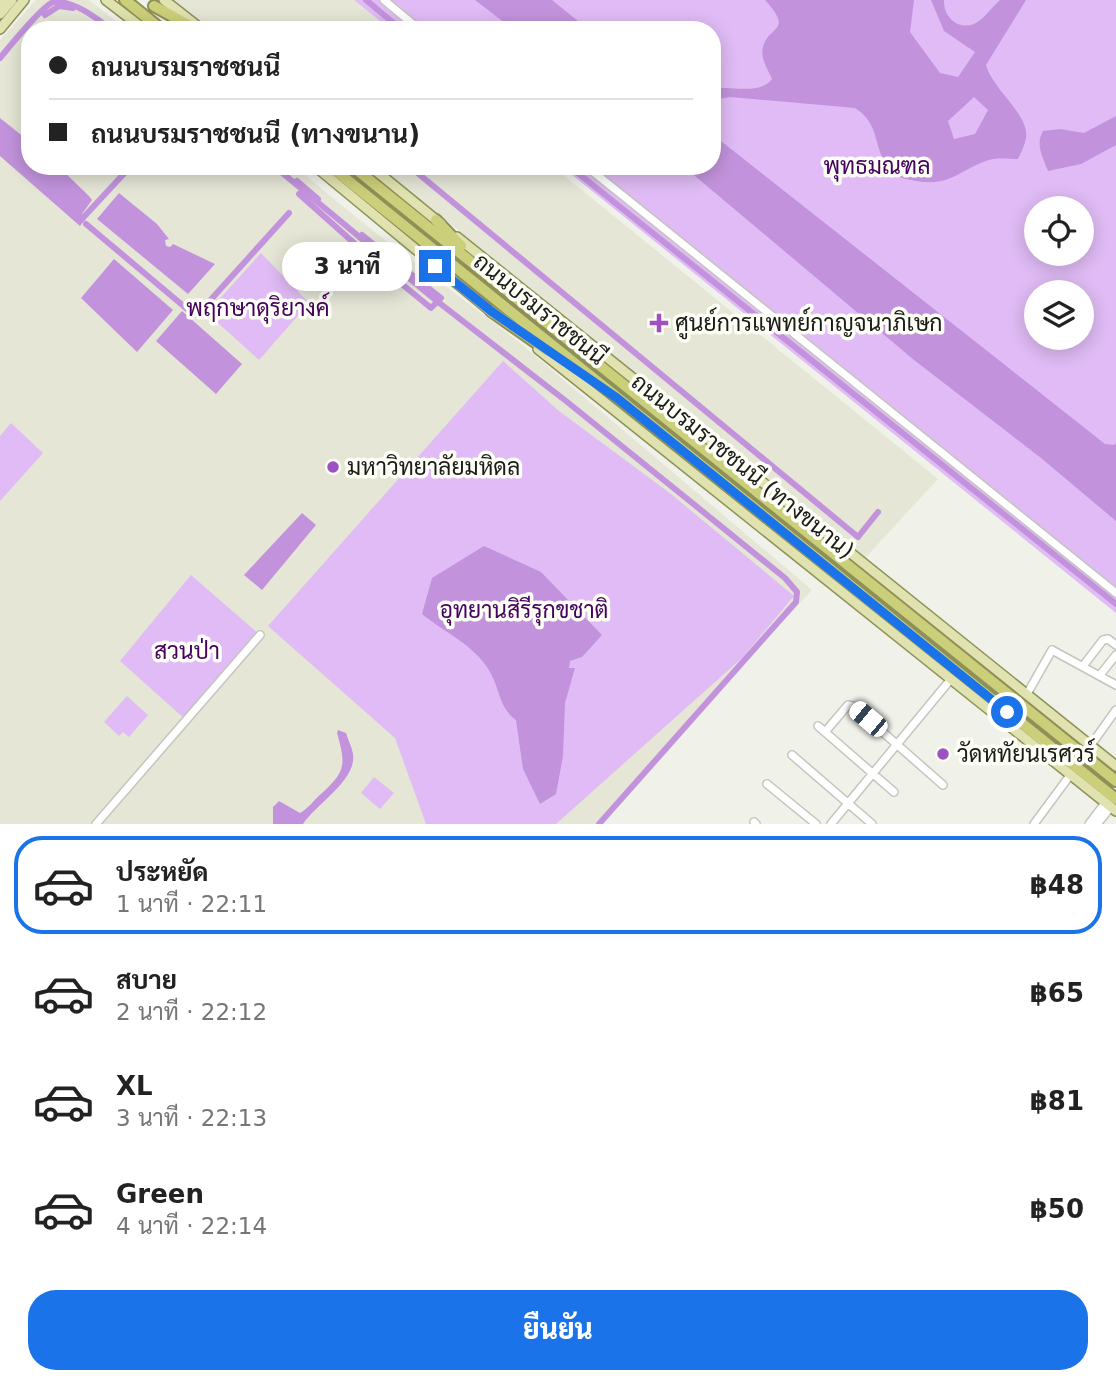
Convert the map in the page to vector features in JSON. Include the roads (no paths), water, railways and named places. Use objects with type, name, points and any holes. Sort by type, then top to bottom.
[{"type":"highway","points":[[125,0],[151,21]]},
{"type":"highway","points":[[150,3],[183,21]]},
{"type":"highway","points":[[150,3],[172,21]]},
{"type":"highway","name":"ถนนบรมราชชนนี","points":[[342,175],[1112,805]]},
{"type":"highway","name":"ถนนบรมราชชนนี","points":[[363,175],[1116,781]]},
{"type":"highway","points":[[436,220],[518,299]]},
{"type":"highway","points":[[491,311],[617,398]]},
{"type":"main road","points":[[0,14],[12,0]]},
{"type":"main road","points":[[0,29],[24,0]]},
{"type":"main road","points":[[164,0],[188,21]]},
{"type":"main road","points":[[107,1],[133,21]]},
{"type":"main road","name":"ถนนบรมราชชนนี (ทางขนาน)","points":[[326,175],[491,311],[1112,805]]},
{"type":"main road","name":"ถนนบรมราชชนนี (ทางขนาน)","points":[[381,175],[1116,766]]},
{"type":"street","points":[[384,0],[409,21]]},
{"type":"street","points":[[597,175],[1116,593]]},
{"type":"street","points":[[96,824],[260,635]]},
{"type":"street","points":[[1083,666],[1106,639],[1116,645]]},
{"type":"street","points":[[1027,694],[1052,650],[1116,685]]},
{"type":"street","points":[[1100,676],[1116,654]]},
{"type":"street","points":[[831,824],[951,679]]},
{"type":"street","points":[[825,732],[850,705],[943,785]]},
{"type":"street","points":[[1091,745],[1116,710]]},
{"type":"street","points":[[818,726],[894,792]]},
{"type":"street","points":[[792,755],[872,824]]},
{"type":"street","points":[[1034,824],[1071,774]]},
{"type":"street","points":[[768,784],[816,824]]},
{"type":"street","points":[[1089,824],[1112,805]]},
{"type":"street","points":[[1097,824],[1112,805]]},
{"type":"waterway","points":[[366,0],[391,21]]},
{"type":"waterway","points":[[31,21],[53,2],[77,7],[100,21]]},
{"type":"waterway","points":[[45,15],[59,6],[73,8]]},
{"type":"waterway","points":[[0,58],[21,33]]},
{"type":"waterway","points":[[81,220],[123,175]]},
{"type":"waterway","points":[[285,175],[433,298],[566,401],[785,578],[797,592],[796,602],[599,824]]},
{"type":"waterway","points":[[420,175],[858,537],[878,512]]},
{"type":"waterway","points":[[580,175],[1116,604]]},
{"type":"waterway","points":[[297,181],[318,199]]},
{"type":"waterway","points":[[299,194],[431,308],[441,298],[362,235]]},
{"type":"waterway","points":[[86,224],[197,315],[289,213]]},
{"type":"place","name":"ศูนย์การแพทย์กาญจนาภิเษก","points":[[659,323]]},
{"type":"place","name":"มหาวิทยาลัยมหิดล","points":[[333,467]]},
{"type":"place","name":"วัดหทัยนเรศวร์","points":[[943,754]]},
{"type":"park label","name":"พุทธมณฑล","points":[[877,166]]},
{"type":"park label","name":"พฤกษาดุริยางค์","points":[[258,308]]},
{"type":"park label","name":"อุทยานสิรีรุกขชาติ","points":[[524,610]]},
{"type":"park label","name":"สวนป่า","points":[[187,651]]}]
